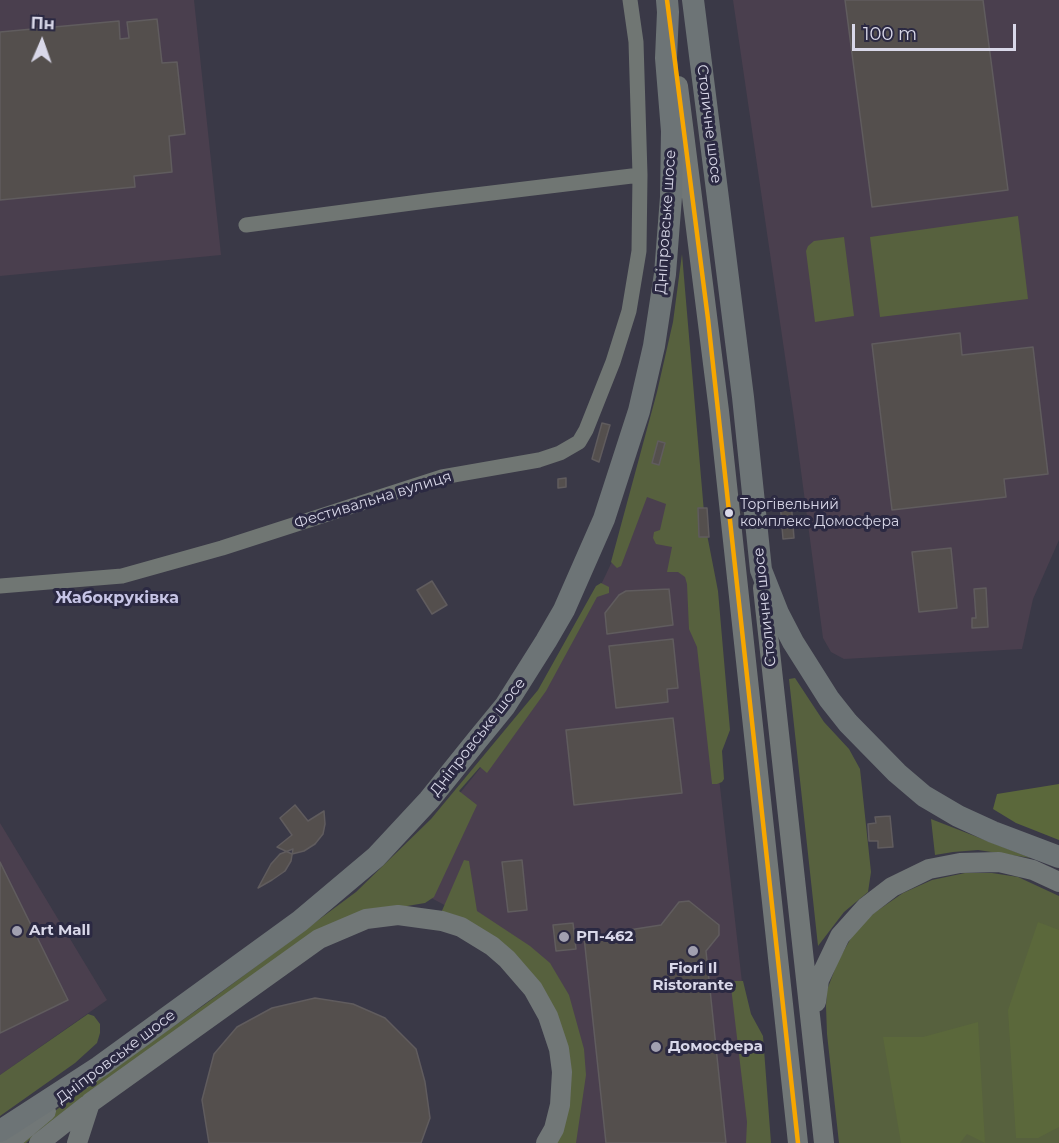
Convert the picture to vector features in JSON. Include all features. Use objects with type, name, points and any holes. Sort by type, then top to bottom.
[{"type":"highway","name":"Столичне шосе","points":[[693,0],[743,397],[761,570]]},
{"type":"highway","name":"Дніпровське шосе","points":[[99,1067],[300,921],[376,857],[429,800],[505,706],[564,610],[604,519],[639,411],[654,346],[665,274],[671,197],[672,131],[666,58],[668,6]]},
{"type":"highway","points":[[761,570],[778,613],[809,669],[848,723],[897,773],[924,796],[958,816],[1059,857]]},
{"type":"highway","points":[[0,1131],[99,1067]]},
{"type":"main road","name":"Столичне шосе","points":[[668,6],[714,365],[798,1143]]},
{"type":"main road","name":"Столичне шосе","points":[[761,570],[824,1143]]},
{"type":"main road","points":[[812,1029],[819,980],[840,936],[866,907],[892,887],[929,869],[970,863],[999,862],[1033,870],[1059,882]]},
{"type":"main road","name":"Дніпровське шосе","points":[[39,1143],[90,1102],[319,939],[366,919],[398,915],[420,916],[461,927],[479,937],[507,959],[533,988],[548,1016],[559,1049],[562,1072],[560,1105],[554,1129],[546,1143]]},
{"type":"main road","name":"Дніпровське шосе","points":[[8,1143],[99,1067]]},
{"type":"main road","points":[[77,1143],[90,1102]]},
{"type":"street","name":"Фестивальна вулиця","points":[[0,586],[122,576],[222,549],[442,477],[539,460],[569,449],[579,442],[613,363],[628,311],[639,251],[640,175],[636,42],[630,0]]},
{"type":"street","points":[[246,225],[640,175]]},
{"type":"shaded area","points":[[0,0],[194,0],[221,255],[0,276]]},
{"type":"shaded area","points":[[733,0],[1059,0],[1059,540],[1033,599],[1022,649],[844,659],[831,652],[823,638],[794,418]]},
{"type":"shaded area","points":[[645,492],[698,499],[703,635],[746,1018],[749,1143],[575,1143],[578,1064],[508,939],[392,877],[503,740],[543,686],[598,591]]},
{"type":"shaded area","points":[[0,823],[107,1000],[0,1075]]},
{"type":"green space","points":[[1018,216],[1028,299],[880,317],[870,237]]},
{"type":"green space","points":[[844,237],[854,316],[815,322],[806,251],[814,241]]},
{"type":"green space","points":[[682,254],[705,524],[718,591],[730,730],[722,751],[724,779],[717,784],[712,784],[697,647],[689,629],[687,584],[685,577],[678,572],[667,572],[672,547],[656,544],[653,538],[654,532],[660,530],[666,504],[647,497],[621,566],[617,568],[611,562],[657,392],[673,322]]},
{"type":"green space","points":[[601,583],[609,587],[609,593],[597,597],[546,691],[487,773],[480,767],[459,791],[477,805],[434,897],[425,903],[365,913],[41,1129],[26,1143],[17,1143],[81,1091],[204,1005],[356,892],[431,819],[538,690],[596,586]]},
{"type":"green space","points":[[795,678],[824,722],[849,749],[860,769],[871,872],[868,892],[844,912],[818,946],[789,679]]},
{"type":"green space","points":[[1059,784],[1059,840],[1016,823],[993,809],[997,794]]},
{"type":"green space","points":[[931,819],[1031,858],[978,850],[935,855]]},
{"type":"green space","points":[[464,860],[469,861],[477,911],[530,946],[550,963],[569,995],[584,1049],[586,1075],[576,1143],[556,1143],[555,1014],[441,913]]},
{"type":"green space","points":[[965,873],[992,873],[1018,877],[1059,896],[1059,1143],[839,1143],[826,1006],[827,990],[838,961],[855,931],[874,913],[903,893],[932,880]]},
{"type":"green space","points":[[1038,922],[1059,930],[1059,1127],[1038,1138],[1016,1138],[1008,1010]]},
{"type":"green space","points":[[734,981],[743,981],[751,1014],[763,1036],[771,1143],[746,1143],[747,1122],[731,987]]},
{"type":"green space","points":[[88,1014],[94,1016],[100,1024],[97,1043],[75,1063],[0,1116],[0,1075]]},
{"type":"green space","points":[[978,1022],[985,1143],[967,1134],[960,1143],[901,1143],[883,1037],[923,1037]]},
{"type":"building","points":[[845,0],[983,0],[1008,190],[872,207]]},
{"type":"building","points":[[157,19],[162,63],[177,62],[185,134],[169,136],[172,172],[134,176],[135,187],[0,200],[0,32],[119,21],[120,39],[129,38],[127,22]]},
{"type":"building","points":[[960,333],[962,355],[1033,347],[1048,474],[1004,479],[1006,497],[892,510],[872,344]]},
{"type":"building","points":[[602,423],[610,425],[599,462],[592,459]]},
{"type":"building","points":[[658,441],[665,443],[659,465],[652,463]]},
{"type":"building","points":[[566,478],[566,487],[558,488],[558,479]]},
{"type":"building","points":[[791,501],[794,538],[783,539],[780,502]]},
{"type":"building","points":[[698,508],[707,508],[709,537],[699,537]]},
{"type":"building","points":[[951,548],[957,608],[919,612],[912,552]]},
{"type":"building","points":[[432,581],[447,605],[432,614],[417,590]]},
{"type":"building","points":[[986,588],[988,627],[972,628],[972,618],[976,618],[974,589]]},
{"type":"building","points":[[669,589],[673,625],[607,634],[605,613],[619,595],[626,591]]},
{"type":"building","points":[[673,639],[678,688],[667,689],[668,702],[616,708],[609,646]]},
{"type":"building","points":[[673,718],[682,793],[574,805],[566,730]]},
{"type":"building","points":[[295,805],[308,821],[324,811],[325,824],[323,834],[315,844],[304,851],[292,854],[277,847],[292,835],[280,818]]},
{"type":"building","points":[[890,816],[893,847],[878,848],[878,841],[869,841],[868,824],[876,823],[875,817]]},
{"type":"building","points":[[293,849],[291,861],[285,871],[258,888],[271,864],[280,854]]},
{"type":"building","points":[[522,860],[527,910],[508,912],[502,862]]},
{"type":"building","name":"Art Mall","points":[[0,862],[68,1000],[0,1033]]},
{"type":"building","name":"Домосфера","points":[[689,901],[719,925],[719,935],[706,951],[726,1143],[606,1143],[584,937],[661,925],[679,902]]},
{"type":"building","name":"РП-462","points":[[573,923],[576,949],[556,951],[553,925]]},
{"type":"building","points":[[315,998],[353,1004],[385,1018],[416,1049],[425,1082],[430,1118],[421,1143],[209,1143],[202,1100],[214,1054],[237,1027],[272,1008]]},
{"type":"transit line","points":[[667,0],[708,319],[798,1143]]},
{"type":"place","name":"Торгівельний комплекс Домосфера","points":[[729,513]]},
{"type":"place","name":"Art Mall","points":[[17,931]]},
{"type":"place","name":"РП-462","points":[[564,937]]},
{"type":"place","name":"Fiori Il Ristorante","points":[[693,951]]},
{"type":"place","name":"Домосфера","points":[[656,1047]]},
{"type":"district","name":"Жабокруківка","points":[[117,598]]}]
